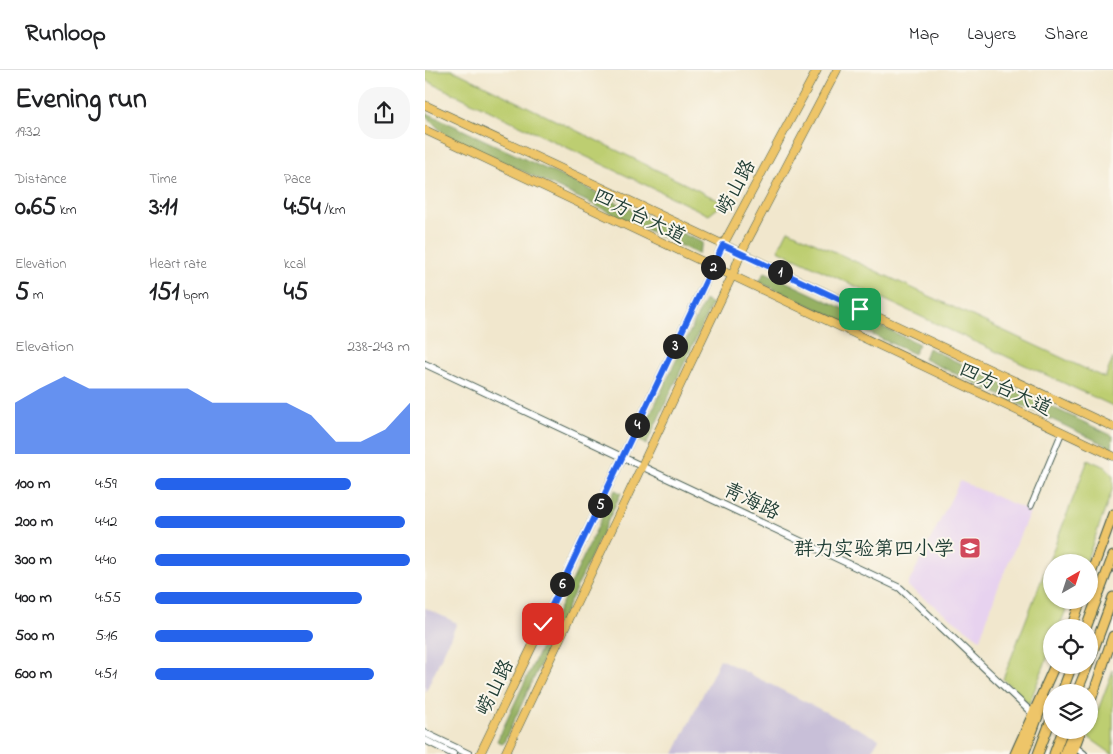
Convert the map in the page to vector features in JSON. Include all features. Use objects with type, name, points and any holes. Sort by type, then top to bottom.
[{"type":"highway","points":[[1098,555],[1113,514]]},
{"type":"highway","points":[[1090,619],[1113,556]]},
{"type":"highway","points":[[1098,637],[1113,597]]},
{"type":"highway","points":[[1094,684],[1113,636]]},
{"type":"highway","points":[[1096,684],[1106,654]]},
{"type":"highway","points":[[1015,754],[1052,674]]},
{"type":"highway","points":[[1024,754],[1053,674]]},
{"type":"highway","points":[[1038,754],[1044,739]]},
{"type":"highway","points":[[1054,754],[1060,739]]},
{"type":"highway","points":[[1064,754],[1070,739]]},
{"type":"highway","points":[[1074,751],[1078,739]]},
{"type":"main road","name":"崂山路","points":[[479,754],[712,267],[817,70]]},
{"type":"main road","name":"崂山路","points":[[505,754],[644,466],[741,253],[837,70]]},
{"type":"main road","name":"四方台大道","points":[[425,105],[1113,427]]},
{"type":"main road","name":"四方台大道","points":[[425,130],[1113,456]]},
{"type":"street","name":"青海路","points":[[425,364],[900,588],[1033,713]]},
{"type":"street","points":[[1031,506],[1063,432]]},
{"type":"street","points":[[425,733],[469,754]]},
{"type":"street","points":[[425,740],[452,754]]},
{"type":"street","points":[[1074,751],[1084,754]]},
{"type":"shaded area","name":"群力实验第四小学","points":[[960,481],[1030,511],[997,590],[980,639],[907,586]]},
{"type":"shaded area","points":[[425,608],[457,623],[425,693]]},
{"type":"shaded area","points":[[720,659],[879,739],[870,754],[674,754]]},
{"type":"green space","points":[[425,70],[451,70],[459,73],[724,203],[709,215],[425,80]]},
{"type":"green space","points":[[425,112],[703,243],[698,254],[444,134],[425,115]]},
{"type":"green space","points":[[788,230],[1105,378],[1113,358],[1113,406],[778,250]]},
{"type":"green space","points":[[765,272],[919,344],[914,354],[759,282]]},
{"type":"green space","points":[[705,300],[712,304],[646,445],[638,440]]},
{"type":"green space","points":[[928,348],[1113,436],[1112,448],[924,359]]},
{"type":"green space","points":[[1088,460],[1106,467],[1113,476],[1113,488],[1089,554],[1052,554]]},
{"type":"green space","points":[[615,490],[621,493],[503,744],[497,741]]},
{"type":"green space","points":[[1043,576],[1043,609],[1066,609],[1062,619],[1043,619],[1043,668],[1029,704],[1003,679]]},
{"type":"green space","points":[[1113,670],[1113,754],[1091,739],[1098,739],[1098,710]]},
{"type":"place","name":"群力实验第四小学","points":[[970,548]]},
{"type":"route","points":[[543,624],[723,245],[860,309]]}]
